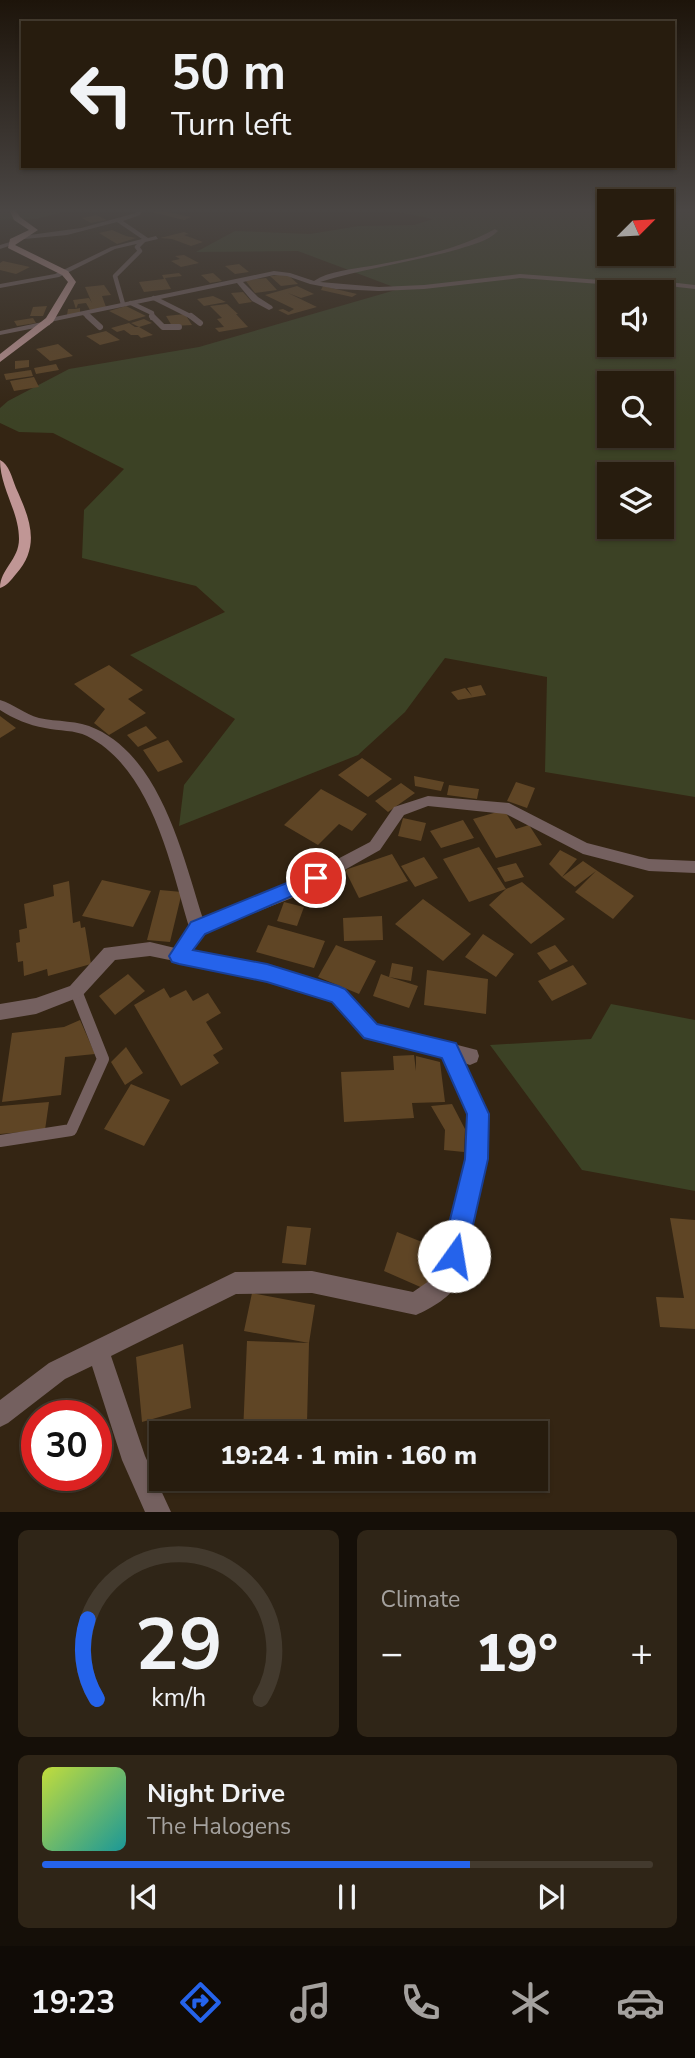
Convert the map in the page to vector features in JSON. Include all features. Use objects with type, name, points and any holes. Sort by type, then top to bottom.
[{"type":"main road","points":[[0,359],[49,321],[72,282],[70,280]]},
{"type":"main road","points":[[0,464],[24,525],[26,546],[16,567],[0,584]]},
{"type":"street","points":[[0,286],[32,280]]},
{"type":"street","points":[[0,333],[238,280],[255,299],[269,308]]},
{"type":"street","points":[[302,280],[344,288],[424,288],[492,280]]},
{"type":"street","points":[[312,283],[322,280]]},
{"type":"street","points":[[567,280],[600,282],[634,280],[695,287]]},
{"type":"street","points":[[0,704],[29,720],[92,732],[122,753],[145,786],[170,839],[198,928]]},
{"type":"street","points":[[179,956],[198,928],[296,889],[375,846],[399,811],[428,801],[509,809],[583,848],[649,865],[695,867]]},
{"type":"street","points":[[0,1012],[36,1006],[76,991],[110,953],[150,949],[267,973],[338,995],[371,1031],[470,1056]]},
{"type":"street","points":[[0,1416],[57,1371],[235,1283],[312,1282],[416,1304],[448,1281],[476,1159],[478,1114],[449,1050]]},
{"type":"street","points":[[98,1350],[134,1460],[158,1512]]},
{"type":"lane","points":[[117,280],[127,304],[152,313],[152,319],[163,327],[179,327]]},
{"type":"lane","points":[[154,298],[171,309],[190,313],[200,323]]},
{"type":"lane","points":[[85,314],[100,327]]},
{"type":"lane","points":[[0,1141],[71,1130],[103,1059],[76,991]]},
{"type":"green space","points":[[374,280],[695,280],[695,797],[545,772],[547,677],[445,658],[405,712],[358,755],[179,826],[184,785],[235,719],[130,655],[225,612],[196,586],[82,558],[84,510],[124,469],[53,433],[19,432],[0,423],[0,408],[8,401],[69,369],[199,347],[399,289]]},
{"type":"green space","points":[[611,1004],[695,1020],[695,1191],[582,1170],[490,1045],[591,1039]]},
{"type":"building","points":[[166,280],[171,289],[144,292],[139,282]]},
{"type":"building","points":[[206,280],[222,281],[210,283]]},
{"type":"building","points":[[245,280],[267,280],[277,290],[255,293]]},
{"type":"building","points":[[274,280],[293,280],[298,284],[281,286]]},
{"type":"building","points":[[104,285],[111,295],[102,296],[106,307],[90,310],[86,303],[78,304],[76,309],[73,300],[89,298],[92,303],[85,287]]},
{"type":"building","points":[[297,286],[314,294],[301,298],[288,293],[317,307],[288,315],[278,310],[289,312],[294,309],[265,295]]},
{"type":"building","points":[[323,286],[357,294],[352,297],[321,290]]},
{"type":"building","points":[[243,292],[252,302],[239,304],[231,293]]},
{"type":"building","points":[[213,296],[226,302],[204,306],[197,299]]},
{"type":"building","points":[[227,304],[248,327],[219,332],[215,328],[224,327],[217,319],[222,318],[210,306]]},
{"type":"building","points":[[47,306],[43,316],[30,316],[33,307]]},
{"type":"building","points":[[126,306],[146,316],[129,321],[109,311]]},
{"type":"building","points":[[80,308],[80,314],[67,315],[68,309]]},
{"type":"building","points":[[185,314],[192,325],[172,326],[166,316]]},
{"type":"building","points":[[33,318],[36,323],[17,326],[14,321]]},
{"type":"building","points":[[144,319],[152,323],[139,327],[131,323]]},
{"type":"building","points":[[129,323],[153,335],[141,338],[124,330],[117,332],[111,328]]},
{"type":"building","points":[[106,331],[120,340],[100,345],[86,336]]},
{"type":"building","points":[[58,344],[73,356],[50,361],[36,349]]},
{"type":"building","points":[[29,360],[29,367],[15,369],[15,361]]},
{"type":"building","points":[[56,364],[59,370],[36,374],[34,368]]},
{"type":"building","points":[[31,370],[33,376],[6,380],[4,374]]},
{"type":"building","points":[[34,377],[39,387],[14,391],[10,381]]},
{"type":"building","points":[[109,665],[143,690],[128,699],[146,713],[109,735],[94,723],[105,709],[74,684]]},
{"type":"building","points":[[481,685],[486,695],[458,700],[451,692],[465,688],[472,696],[467,688]]},
{"type":"building","points":[[0,716],[16,728],[0,738]]},
{"type":"building","points":[[146,726],[157,738],[138,747],[127,735]]},
{"type":"building","points":[[168,740],[183,762],[158,772],[143,750]]},
{"type":"building","points":[[362,758],[392,779],[368,797],[338,775]]},
{"type":"building","points":[[414,776],[444,782],[441,791],[415,786]]},
{"type":"building","points":[[516,782],[535,788],[527,808],[507,801]]},
{"type":"building","points":[[401,783],[415,793],[388,812],[375,801]]},
{"type":"building","points":[[449,785],[479,789],[477,799],[447,795]]},
{"type":"building","points":[[321,789],[367,814],[352,831],[339,824],[318,845],[284,825]]},
{"type":"building","points":[[504,810],[516,829],[529,825],[542,845],[496,858],[473,819]]},
{"type":"building","points":[[403,818],[426,823],[421,841],[398,836]]},
{"type":"building","points":[[463,820],[474,838],[441,848],[430,831]]},
{"type":"building","points":[[479,847],[506,889],[469,902],[443,859]]},
{"type":"building","points":[[560,850],[577,859],[562,877],[549,864]]},
{"type":"building","points":[[392,854],[408,881],[359,898],[345,870]]},
{"type":"building","points":[[424,857],[438,878],[415,887],[401,866]]},
{"type":"building","points":[[583,861],[634,896],[613,919],[575,892],[596,871],[575,887],[562,877]]},
{"type":"building","points":[[516,863],[524,877],[505,882],[497,868]]},
{"type":"building","points":[[102,880],[151,891],[133,927],[82,916]]},
{"type":"building","points":[[69,881],[73,923],[80,921],[81,928],[85,927],[91,964],[48,976],[47,969],[24,976],[23,961],[18,962],[16,943],[20,942],[19,930],[27,928],[24,904],[54,896],[53,885]]},
{"type":"building","points":[[522,882],[565,919],[531,944],[489,905],[506,889]]},
{"type":"building","points":[[160,890],[182,892],[170,942],[147,940]]},
{"type":"building","points":[[423,899],[471,934],[443,961],[395,924]]},
{"type":"building","points":[[284,902],[304,907],[297,926],[277,921]]},
{"type":"building","points":[[382,916],[383,940],[344,941],[343,918]]},
{"type":"building","points":[[268,925],[325,941],[314,968],[256,952]]},
{"type":"building","points":[[483,934],[514,954],[496,977],[465,957]]},
{"type":"building","points":[[336,945],[376,961],[359,994],[318,977]]},
{"type":"building","points":[[555,945],[568,961],[550,970],[537,953]]},
{"type":"building","points":[[392,963],[413,967],[411,981],[389,977]]},
{"type":"building","points":[[573,965],[587,984],[552,1001],[538,981]]},
{"type":"building","points":[[427,970],[488,979],[486,1014],[424,1005]]},
{"type":"building","points":[[128,974],[145,991],[115,1015],[99,996]]},
{"type":"building","points":[[381,974],[418,986],[409,1008],[373,996]]},
{"type":"building","points":[[164,988],[170,998],[186,990],[193,1001],[208,993],[221,1013],[206,1022],[223,1049],[213,1055],[219,1063],[181,1086],[134,1005]]},
{"type":"building","points":[[80,1020],[95,1054],[65,1057],[61,1095],[2,1102],[12,1033],[64,1027]]},
{"type":"building","points":[[126,1047],[143,1073],[125,1085],[111,1062]]},
{"type":"building","points":[[414,1055],[416,1071],[416,1056],[440,1062],[445,1102],[412,1103],[414,1118],[344,1122],[341,1072],[394,1070],[393,1056]]},
{"type":"building","points":[[131,1084],[170,1100],[144,1146],[104,1129]]},
{"type":"building","points":[[49,1102],[45,1130],[0,1134],[0,1106]]},
{"type":"building","points":[[452,1104],[465,1129],[464,1152],[444,1150],[445,1130],[431,1106]]},
{"type":"building","points":[[670,1218],[695,1220],[695,1329],[660,1327],[656,1297],[684,1298]]},
{"type":"building","points":[[287,1226],[311,1228],[306,1265],[282,1263]]},
{"type":"building","points":[[397,1232],[437,1248],[425,1289],[384,1271]]},
{"type":"building","points":[[252,1293],[315,1305],[309,1343],[244,1331]]},
{"type":"building","points":[[247,1341],[309,1343],[307,1421],[244,1421]]},
{"type":"building","points":[[183,1344],[191,1408],[142,1422],[136,1357]]},
{"type":"route","points":[[316,878],[296,889],[198,928],[179,956],[267,973],[338,995],[371,1031],[449,1050],[478,1114],[476,1159],[454,1256]]}]
